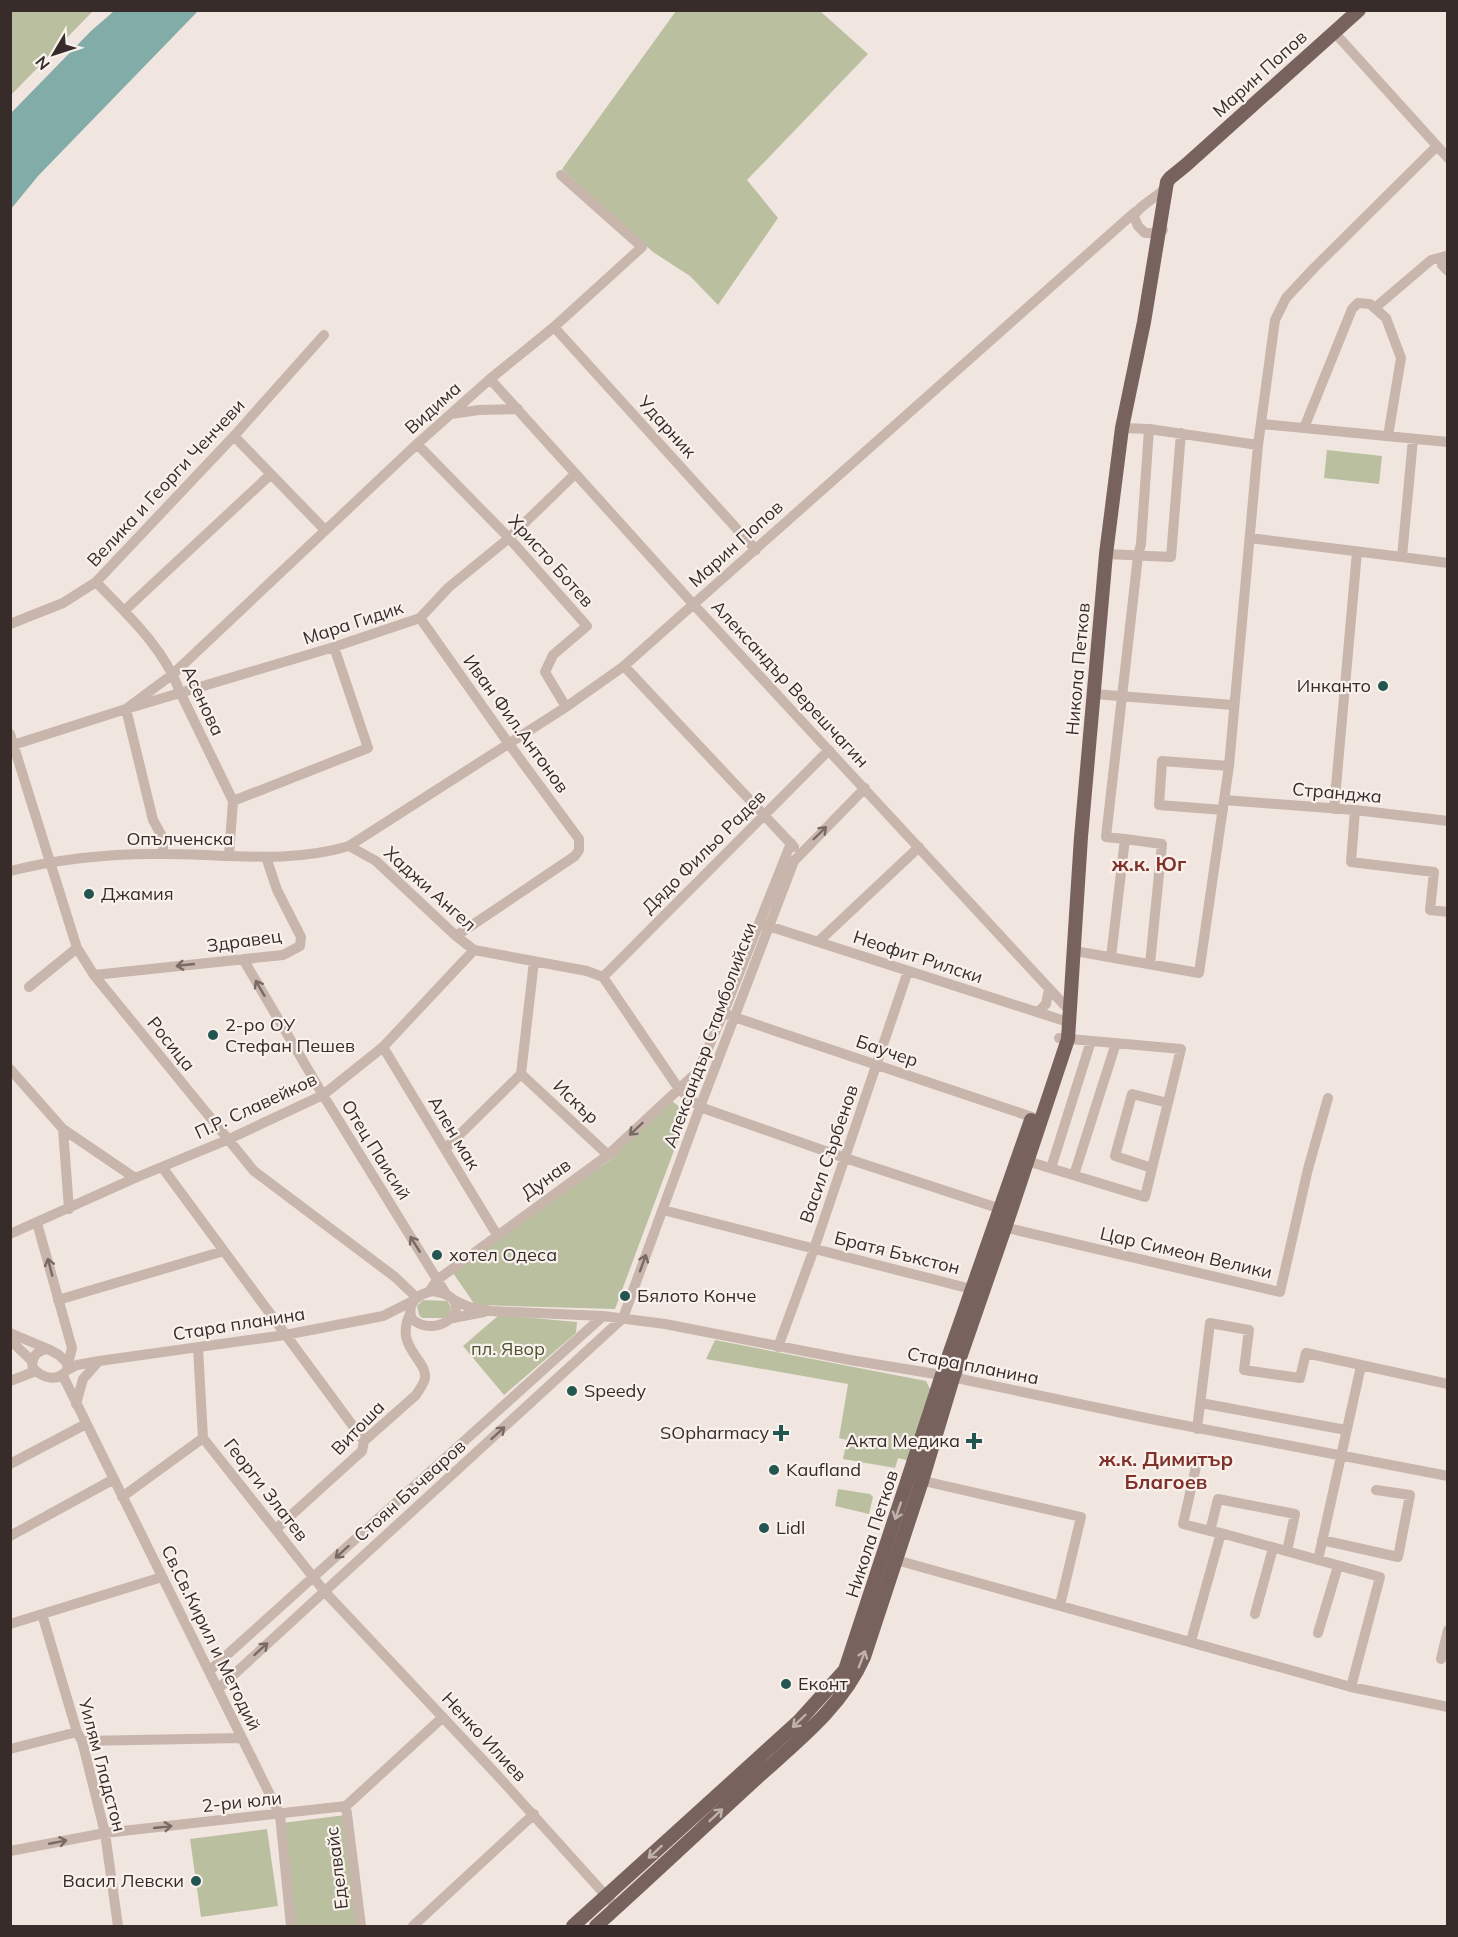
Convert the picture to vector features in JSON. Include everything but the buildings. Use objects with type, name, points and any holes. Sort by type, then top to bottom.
[{"type":"main road","name":"Марин Попов","points":[[1186,165],[1359,10]]},
{"type":"main road","points":[[1166,187],[1170,178],[1186,165]]},
{"type":"main road","name":"Никола Петков","points":[[1164,222],[1176,181],[1186,165]]},
{"type":"main road","name":"Никола Петков","points":[[573,1926],[799,1721],[830,1689],[846,1670],[889,1558],[947,1377],[1064,1038],[1075,951],[1081,837],[1106,554],[1122,428],[1144,322],[1159,274],[1166,187]]},
{"type":"main road","name":"Никола Петков","points":[[1005,1211],[1027,1161],[1036,1118]]},
{"type":"main road","name":"Никола Петков","points":[[596,1926],[808,1731],[842,1695],[855,1677],[864,1657],[889,1558]]},
{"type":"street","points":[[1334,32],[1448,158]]},
{"type":"street","points":[[1075,951],[1199,974],[1229,766],[1258,446],[1275,320],[1286,298],[1338,242],[1437,146]]},
{"type":"street","name":"Видима","points":[[174,674],[417,444],[490,379],[554,327],[642,247],[561,175]]},
{"type":"street","name":"Марин Попов","points":[[349,846],[566,708],[624,666],[1166,187]]},
{"type":"street","points":[[1135,212],[1135,222],[1145,233],[1164,222],[1149,203]]},
{"type":"street","points":[[1117,230],[1141,230]]},
{"type":"street","points":[[1447,256],[1442,265],[1448,271]]},
{"type":"street","points":[[1376,308],[1431,260],[1447,256]]},
{"type":"street","points":[[1304,428],[1352,309],[1358,303],[1370,304],[1386,318],[1401,358],[1388,436]]},
{"type":"street","name":"Ударник","points":[[554,327],[756,550]]},
{"type":"street","name":"Велика и Георги Ченчеви","points":[[10,624],[63,603],[96,582],[234,436],[324,335]]},
{"type":"street","name":"Александър Верешчагин","points":[[490,379],[694,605],[1049,989],[1068,1016]]},
{"type":"street","points":[[450,414],[479,410],[518,409]]},
{"type":"street","points":[[1262,424],[1448,442]]},
{"type":"street","points":[[1122,428],[1180,433],[1258,446]]},
{"type":"street","points":[[1149,429],[1141,544],[1121,696],[1106,837],[1162,844],[1150,964]]},
{"type":"street","points":[[1106,554],[1171,557],[1180,433]]},
{"type":"street","points":[[234,436],[325,530]]},
{"type":"street","points":[[1402,557],[1413,439]]},
{"type":"street","name":"Христо Ботев","points":[[417,444],[508,538],[587,626],[553,655],[545,672],[566,708]]},
{"type":"street","points":[[124,611],[271,474]]},
{"type":"street","name":"Мара Гидик","points":[[12,746],[180,692],[334,647],[420,618],[449,587],[508,538],[575,474]]},
{"type":"street","points":[[1250,538],[1448,563]]},
{"type":"street","points":[[1334,809],[1357,552]]},
{"type":"street","name":"Асенова","points":[[96,582],[124,611],[174,674],[180,692],[233,801]]},
{"type":"street","name":"Иван Фил.Антонов","points":[[420,618],[579,839],[579,850],[575,856],[456,936]]},
{"type":"street","points":[[229,855],[233,801],[368,748],[334,647]]},
{"type":"street","points":[[624,666],[800,852]]},
{"type":"street","name":"Мара Гидик","points":[[126,709],[174,674]]},
{"type":"street","points":[[1094,694],[1233,705]]},
{"type":"street","points":[[126,709],[153,820],[163,838],[163,854]]},
{"type":"street","name":"Росица","points":[[10,734],[77,948],[94,975],[227,1140],[264,1180],[395,1277],[414,1300]]},
{"type":"street","name":"Дядо Фильо Радев","points":[[603,977],[829,750]]},
{"type":"street","name":"Странджа","points":[[1229,766],[1162,761],[1159,805],[1355,810],[1448,821]]},
{"type":"street","name":"Александър Стамболийски","points":[[763,925],[800,852],[865,788]]},
{"type":"street","points":[[1355,810],[1351,862],[1434,872],[1430,910],[1448,912]]},
{"type":"street","points":[[1111,957],[1125,839]]},
{"type":"street","name":"Александър Стамболийски","points":[[623,1318],[704,1109],[729,1016],[763,925],[790,843]]},
{"type":"street","name":"Опълченска","points":[[10,871],[49,861],[88,856],[163,854],[302,856],[349,846]]},
{"type":"street","name":"Хаджи Ангел","points":[[349,846],[376,861],[474,950],[587,971],[603,977]]},
{"type":"street","points":[[818,942],[919,847]]},
{"type":"street","name":"Здравец","points":[[94,975],[243,959],[283,954],[295,950],[302,943],[277,890],[266,857]]},
{"type":"street","name":"Неофит Рилски","points":[[763,925],[1038,1012],[1068,1016]]},
{"type":"street","points":[[29,987],[77,948]]},
{"type":"street","name":"П.Р. Славейков","points":[[10,1233],[227,1140],[323,1095],[383,1047],[474,950]]},
{"type":"street","name":"Отец Паисий","points":[[243,959],[323,1095],[437,1280],[450,1297]]},
{"type":"street","points":[[445,1149],[521,1074],[534,962]]},
{"type":"street","name":"Васил Сърбенов","points":[[778,1347],[814,1249],[908,971]]},
{"type":"street","points":[[603,977],[679,1089],[704,1109],[1005,1211]]},
{"type":"street","points":[[1038,1012],[1046,1004],[1049,989]]},
{"type":"street","name":"Александър Стамболийски","points":[[679,1089],[699,1069],[729,1016]]},
{"type":"street","name":"Баучер","points":[[729,1016],[1036,1118]]},
{"type":"street","points":[[1027,1161],[1145,1197],[1181,1048],[1064,1038]]},
{"type":"street","points":[[1051,1168],[1091,1041]]},
{"type":"street","points":[[1074,1175],[1116,1043]]},
{"type":"street","name":"Ален мак","points":[[383,1047],[497,1235]]},
{"type":"street","points":[[12,1072],[63,1129],[135,1178]]},
{"type":"street","name":"Искър","points":[[521,1074],[608,1155]]},
{"type":"street","name":"Дунав","points":[[429,1292],[437,1280],[608,1155],[679,1089]]},
{"type":"street","points":[[1152,1167],[1115,1156],[1132,1095],[1167,1103]]},
{"type":"street","name":"Цар Симеон Велики","points":[[1000,1226],[1280,1292],[1308,1169],[1328,1098]]},
{"type":"street","points":[[63,1129],[69,1209]]},
{"type":"street","points":[[162,1167],[364,1441]]},
{"type":"street","name":"Братя Бъкстон","points":[[663,1210],[978,1291]]},
{"type":"street","name":"Св.Св.Кирил и Методий","points":[[37,1223],[72,1348],[65,1365],[76,1404],[280,1815],[291,1926]]},
{"type":"street","points":[[58,1300],[224,1251]]},
{"type":"street","points":[[429,1292],[450,1297],[456,1312],[453,1318],[443,1324],[425,1326],[406,1337],[410,1317],[409,1306],[414,1300],[429,1292]]},
{"type":"street","name":"Стара планина","points":[[450,1297],[469,1307],[490,1311],[603,1316],[710,1332],[778,1347],[947,1377],[1197,1429],[1448,1476]]},
{"type":"street","name":"Стара планина","points":[[383,1316],[414,1300]]},
{"type":"street","name":"Стара планина","points":[[453,1318],[490,1311]]},
{"type":"street","name":"Стара планина","points":[[65,1365],[285,1335],[383,1316],[410,1317]]},
{"type":"street","name":"Стоян Бъчваров","points":[[209,1671],[603,1316]]},
{"type":"street","points":[[410,1317],[425,1326]]},
{"type":"street","name":"Стоян Бъчваров","points":[[218,1689],[623,1318]]},
{"type":"street","points":[[1197,1429],[1210,1323],[1249,1330],[1244,1370],[1300,1378],[1306,1353],[1448,1384]]},
{"type":"street","points":[[10,1333],[48,1350],[65,1365],[54,1379],[34,1366],[10,1340]]},
{"type":"street","name":"Витоша","points":[[276,1529],[362,1451],[364,1441],[416,1395],[425,1380],[425,1373],[411,1352],[406,1337]]},
{"type":"street","name":"Георги Златев","points":[[198,1348],[203,1438],[325,1592]]},
{"type":"street","points":[[10,1381],[34,1366],[39,1351],[48,1350]]},
{"type":"street","points":[[76,1404],[83,1379],[99,1361]]},
{"type":"street","points":[[1318,1560],[1361,1366]]},
{"type":"street","points":[[1201,1403],[1346,1430]]},
{"type":"street","points":[[10,1464],[86,1424]]},
{"type":"street","points":[[122,1497],[203,1438]]},
{"type":"street","points":[[1198,1458],[1184,1524],[1380,1577],[1351,1687]]},
{"type":"street","points":[[10,1536],[114,1479]]},
{"type":"street","points":[[915,1479],[1081,1517],[1060,1605]]},
{"type":"street","points":[[1322,1540],[1398,1557],[1410,1495],[1376,1490]]},
{"type":"street","points":[[1191,1641],[1216,1532],[1218,1499],[1295,1514],[1287,1551]]},
{"type":"street","points":[[1255,1614],[1273,1548]]},
{"type":"street","points":[[889,1558],[1351,1687],[1448,1707]]},
{"type":"street","points":[[1318,1633],[1338,1566]]},
{"type":"street","points":[[10,1624],[162,1577]]},
{"type":"street","name":"Ненко Илиев","points":[[325,1592],[534,1814],[617,1908]]},
{"type":"street","name":"Уилям Гладстон","points":[[42,1614],[105,1833],[118,1926]]},
{"type":"street","points":[[1440,1659],[1448,1630]]},
{"type":"street","points":[[346,1806],[443,1717]]},
{"type":"street","points":[[10,1749],[79,1737],[242,1738]]},
{"type":"street","name":"2-ри юли","points":[[10,1851],[105,1833],[346,1806]]},
{"type":"street","name":"Еделвайс","points":[[346,1806],[361,1926]]},
{"type":"street","points":[[413,1926],[534,1814]]},
{"type":"green space","points":[[10,11],[93,11],[11,95],[10,95]]},
{"type":"green space","points":[[676,11],[820,11],[868,54],[747,180],[778,218],[718,305],[690,276],[653,252],[562,169]]},
{"type":"green space","points":[[1327,450],[1382,456],[1379,484],[1324,478]]},
{"type":"green space","points":[[669,1099],[688,1113],[615,1309],[475,1305],[451,1270],[610,1160]]},
{"type":"green space","points":[[423,1300],[447,1301],[451,1307],[449,1314],[444,1318],[422,1318],[417,1306]]},
{"type":"green space","name":"пл. Явор","points":[[499,1315],[577,1322],[576,1333],[504,1395],[463,1346]]},
{"type":"green space","points":[[715,1340],[926,1381],[932,1393],[910,1461],[898,1458],[895,1468],[843,1459],[847,1440],[839,1438],[848,1384],[706,1359]]},
{"type":"green space","points":[[838,1489],[870,1494],[873,1497],[869,1514],[835,1506]]},
{"type":"green space","points":[[346,1815],[359,1926],[294,1926],[282,1823]]},
{"type":"green space","points":[[267,1829],[278,1906],[201,1917],[190,1839]]},
{"type":"water","points":[[114,11],[198,11],[38,176],[11,209],[11,113],[91,31]]},
{"type":"place","name":"Инканто","points":[[1383,686]]},
{"type":"place","name":"Джамия","points":[[89,894]]},
{"type":"place","name":"2-ро ОУ Стефан Пешев","points":[[213,1035]]},
{"type":"place","name":"хотел Одеса","points":[[437,1255]]},
{"type":"place","name":"Бялото Конче","points":[[625,1296]]},
{"type":"place","name":"Speedy","points":[[572,1391]]},
{"type":"place","name":"SOpharmacy","points":[[781,1433]]},
{"type":"place","name":"Акта Медика","points":[[974,1441]]},
{"type":"place","name":"Kaufland","points":[[774,1470]]},
{"type":"place","name":"Lidl","points":[[764,1528]]},
{"type":"place","name":"Еконт","points":[[786,1684]]},
{"type":"place","name":"Васил Левски","points":[[196,1881]]},
{"type":"district","name":"ж.к. Юг","points":[[1149,864]]},
{"type":"district","name":"ж.к. Димитър Благоев","points":[[1166,1470]]}]
